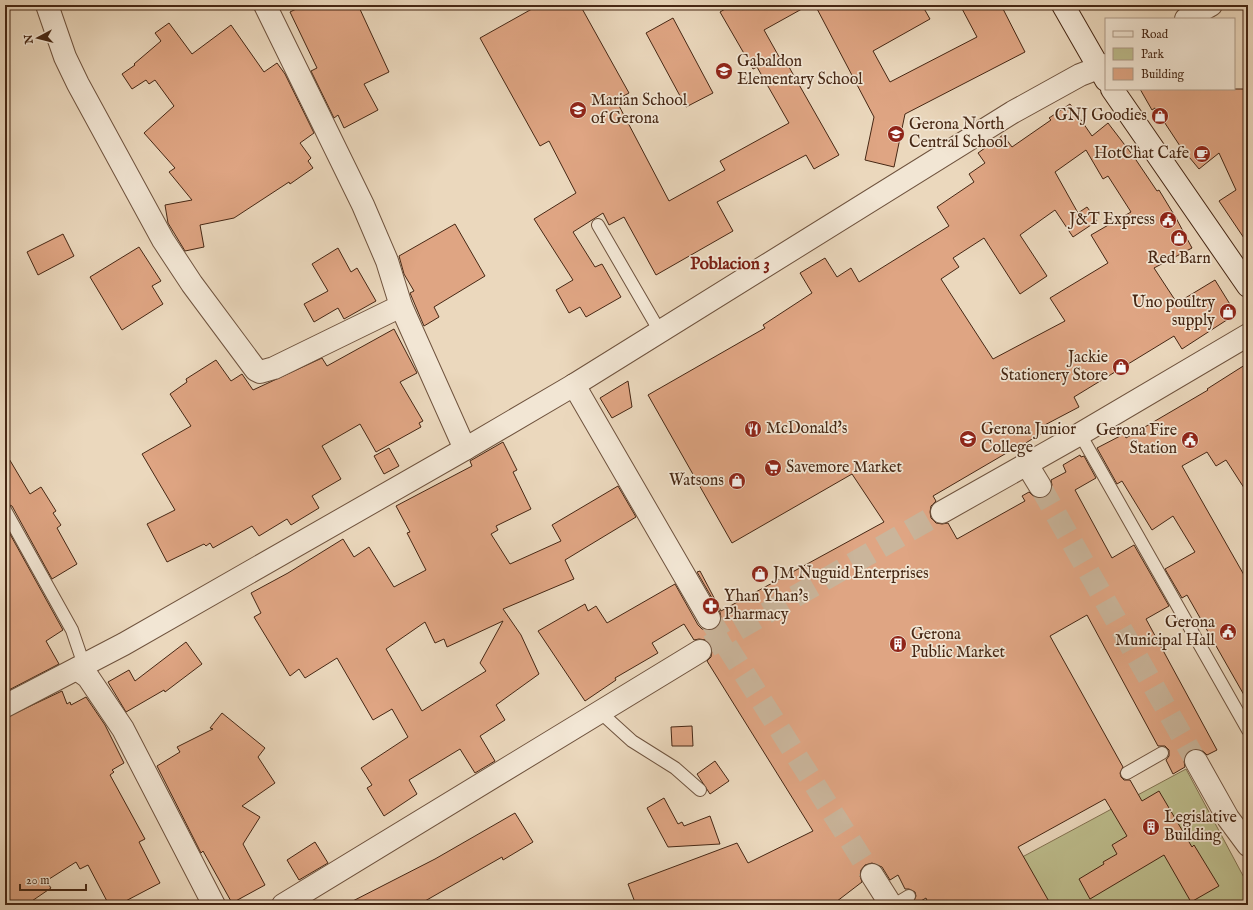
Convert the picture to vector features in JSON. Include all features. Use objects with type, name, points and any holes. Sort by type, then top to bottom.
[{"type":"street","points":[[47,5],[65,57],[81,91],[160,234],[192,284],[256,370],[260,372],[274,368],[401,306]]},
{"type":"street","points":[[265,5],[363,205],[387,261],[401,306],[465,449]]},
{"type":"street","points":[[5,706],[124,644],[574,385],[659,330],[1013,112],[1080,75],[1104,71],[1063,5]]},
{"type":"street","points":[[1188,18],[1210,5]]},
{"type":"street","points":[[1113,90],[1248,286]]},
{"type":"street","points":[[942,512],[1026,463],[1080,434],[1248,335]]},
{"type":"street","points":[[574,385],[709,618]]},
{"type":"street","points":[[1026,463],[1040,486]]},
{"type":"street","points":[[283,905],[700,651]]},
{"type":"street","points":[[81,667],[123,729],[214,905]]},
{"type":"street","points":[[1196,761],[1228,818],[1248,845]]},
{"type":"street","points":[[872,875],[898,902]]},
{"type":"lane","points":[[598,225],[659,330]]},
{"type":"lane","points":[[1080,434],[1248,730]]},
{"type":"lane","points":[[5,510],[69,624],[81,667]]},
{"type":"lane","points":[[600,712],[632,741],[675,768],[700,790]]},
{"type":"lane","points":[[1127,774],[1162,753]]},
{"type":"green space","points":[[1186,769],[1248,885],[1248,905],[933,905]]},
{"type":"building","points":[[304,5],[358,5],[389,72],[364,84],[378,110],[344,128],[338,115],[334,118],[311,71],[317,68],[290,12]]},
{"type":"building","points":[[539,5],[580,5],[629,93],[616,100],[669,201],[725,170],[720,161],[789,123],[757,67],[753,69],[720,12],[732,5],[809,5],[764,30],[782,62],[785,60],[839,155],[814,169],[806,155],[717,202],[733,231],[656,275],[624,217],[609,225],[603,213],[573,232],[595,267],[602,264],[621,297],[586,317],[580,307],[569,313],[556,290],[573,280],[534,219],[576,193],[549,141],[540,146],[480,38]]},
{"type":"building","points":[[815,5],[922,5],[930,19],[873,51],[890,82],[977,37],[960,5],[1001,5],[1025,52],[905,114],[894,167],[865,160],[874,117]]},
{"type":"building","points":[[673,18],[713,93],[686,107],[646,33]]},
{"type":"building","points":[[169,23],[192,54],[231,25],[264,72],[277,63],[285,74],[314,133],[300,143],[311,158],[308,161],[313,168],[290,184],[289,182],[234,218],[200,225],[204,247],[185,251],[168,223],[165,205],[192,200],[169,172],[175,168],[144,133],[174,106],[155,80],[149,84],[146,80],[132,89],[122,74],[135,65],[134,64],[161,41],[155,33]]},
{"type":"building","points":[[1248,89],[1248,244],[1219,201],[1236,190],[1219,153],[1199,169],[1180,146],[1155,108],[1152,110],[1141,90]]},
{"type":"building","points":[[1070,104],[1092,136],[1108,123],[1134,157],[1157,191],[1159,190],[1192,248],[1154,268],[1177,303],[1215,280],[1236,314],[1182,349],[1174,336],[1074,397],[1079,407],[1039,428],[1042,433],[933,496],[936,501],[931,506],[931,518],[936,523],[948,523],[957,539],[1025,501],[1022,496],[1029,492],[1034,497],[1041,498],[1047,496],[1051,492],[1051,480],[1066,472],[1063,465],[1080,455],[1081,457],[1084,456],[1096,478],[1075,490],[1112,558],[1134,545],[1169,606],[1146,619],[1217,750],[1207,755],[1202,750],[1190,750],[1185,755],[1185,767],[1173,774],[1166,760],[1169,756],[1169,750],[1165,746],[1158,746],[1087,615],[1050,636],[1123,767],[1120,773],[1121,777],[1124,780],[1130,780],[1142,801],[1159,791],[1192,847],[1194,845],[1219,886],[1191,902],[1164,855],[1090,899],[1079,879],[1104,864],[1103,862],[1117,854],[1112,845],[1127,836],[1105,799],[1018,847],[1051,905],[929,905],[926,898],[914,905],[913,903],[916,896],[915,892],[905,889],[898,875],[890,880],[882,867],[872,863],[865,865],[861,870],[860,876],[862,882],[832,905],[636,905],[628,884],[737,843],[748,863],[813,831],[707,661],[711,657],[712,651],[710,644],[706,640],[694,640],[684,624],[652,643],[658,653],[615,678],[616,680],[585,701],[538,631],[585,604],[588,611],[596,606],[607,623],[675,584],[698,625],[702,629],[715,629],[720,624],[720,612],[697,572],[700,571],[721,611],[884,522],[852,474],[732,543],[648,395],[765,328],[763,325],[812,293],[800,273],[825,258],[837,277],[851,268],[859,282],[949,226],[937,207],[974,182],[969,174],[985,163],[978,153],[1003,135],[1012,147],[1051,120],[1049,118]],"holes":[[[1086,150],[1103,179],[1108,176],[1131,212],[1091,235],[1108,263],[1050,298],[1065,321],[993,359],[941,279],[959,267],[953,258],[984,238],[1020,294],[1047,276],[1020,235],[1055,210],[1073,237],[1097,221],[1087,207],[1078,213],[1055,172]]]},
{"type":"building","points":[[455,224],[485,276],[434,307],[439,317],[424,326],[410,293],[414,291],[404,274],[399,256]]},
{"type":"building","points":[[63,234],[74,256],[38,275],[27,252]]},
{"type":"building","points":[[139,247],[161,281],[152,286],[163,304],[122,330],[90,277]]},
{"type":"building","points":[[338,248],[351,272],[357,268],[376,301],[344,319],[338,308],[314,322],[304,304],[328,291],[312,264]]},
{"type":"building","points":[[394,329],[417,373],[400,382],[423,421],[419,423],[421,427],[376,452],[360,424],[322,446],[341,479],[312,496],[319,508],[291,525],[287,519],[259,536],[252,526],[213,548],[210,543],[206,546],[204,544],[167,562],[147,524],[175,510],[142,454],[191,426],[170,394],[187,382],[186,379],[216,360],[231,381],[242,374],[253,390],[322,358],[327,366]]},
{"type":"building","points":[[1248,363],[1248,494],[1226,460],[1216,466],[1207,452],[1182,466],[1248,582],[1248,702],[1187,595],[1182,598],[1165,569],[1195,552],[1173,516],[1152,530],[1122,481],[1117,484],[1097,448],[1124,434],[1126,438],[1208,390],[1207,389]]},
{"type":"building","points":[[628,381],[632,407],[612,418],[600,398]]},
{"type":"building","points":[[503,442],[517,470],[513,472],[531,509],[496,526],[498,530],[491,534],[510,564],[561,541],[552,525],[618,486],[636,517],[565,560],[574,579],[503,609],[521,635],[539,674],[496,705],[505,720],[480,736],[495,761],[475,773],[460,749],[409,780],[417,794],[384,816],[367,788],[372,785],[361,768],[408,737],[392,709],[373,720],[337,658],[305,678],[299,669],[290,676],[254,617],[261,613],[251,593],[288,573],[343,539],[354,557],[369,547],[394,587],[426,570],[407,533],[410,532],[396,506],[472,466],[470,461]],"holes":[[[503,621],[480,663],[486,671],[422,711],[386,649],[425,622],[435,643],[444,639],[447,647]]]},
{"type":"building","points":[[389,448],[399,466],[384,474],[374,456]]},
{"type":"building","points":[[5,452],[30,494],[41,487],[56,511],[53,513],[61,525],[57,528],[77,564],[52,579],[12,506],[5,503]]},
{"type":"building","points":[[5,525],[63,630],[46,641],[59,664],[5,692]]},
{"type":"building","points":[[186,642],[202,664],[165,692],[164,690],[126,712],[108,682],[129,670],[135,681]]},
{"type":"building","points":[[62,691],[67,704],[70,702],[71,705],[86,697],[105,725],[124,763],[112,770],[114,772],[110,775],[145,839],[139,842],[160,883],[118,905],[109,905],[88,865],[80,869],[76,862],[46,881],[51,888],[26,905],[5,905],[5,718]]},
{"type":"building","points":[[222,713],[265,748],[258,757],[275,783],[242,806],[260,817],[243,844],[265,885],[232,903],[203,851],[201,853],[157,766],[180,752],[177,747],[213,729],[210,728]]},
{"type":"building","points":[[692,726],[693,746],[672,746],[671,727]]},
{"type":"building","points":[[715,761],[729,781],[710,794],[697,774]]},
{"type":"building","points":[[664,798],[678,824],[682,822],[684,826],[710,816],[720,844],[668,847],[647,808]]},
{"type":"building","points":[[515,813],[533,842],[503,860],[502,857],[418,905],[345,905],[435,859]]},
{"type":"building","points":[[315,842],[328,863],[299,880],[287,860]]},
{"type":"tunnel","points":[[1040,486],[1196,761]]},
{"type":"tunnel","points":[[709,646],[942,512]]},
{"type":"tunnel","points":[[709,618],[872,875]]},
{"type":"place","name":"Gabaldon Elementary School","points":[[724,71]]},
{"type":"place","name":"Marian School of Gerona","points":[[578,110]]},
{"type":"place","name":"GNJ Goodies","points":[[1160,116]]},
{"type":"place","name":"Gerona North Central School","points":[[896,134]]},
{"type":"place","name":"HotChat Cafe","points":[[1202,154]]},
{"type":"place","name":"J&T Express","points":[[1168,220]]},
{"type":"place","name":"Red Barn","points":[[1179,238]]},
{"type":"place","name":"Uno poultry supply","points":[[1228,312]]},
{"type":"place","name":"Jackie Stationery Store","points":[[1121,367]]},
{"type":"place","name":"McDonald's","points":[[753,429]]},
{"type":"place","name":"Gerona Junior College","points":[[968,439]]},
{"type":"place","name":"Gerona Fire Station","points":[[1190,440]]},
{"type":"place","name":"Savemore Market","points":[[773,468]]},
{"type":"place","name":"Watsons","points":[[737,481]]},
{"type":"place","name":"JM Nuguid Enterprises","points":[[760,574]]},
{"type":"place","name":"Yhan Yhan's Pharmacy","points":[[711,606]]},
{"type":"place","name":"Gerona Municipal Hall","points":[[1228,632]]},
{"type":"place","name":"Gerona Public Market","points":[[898,644]]},
{"type":"place","name":"Legislative Building","points":[[1151,827]]},
{"type":"district","name":"Poblacion 3","points":[[730,264]]}]
